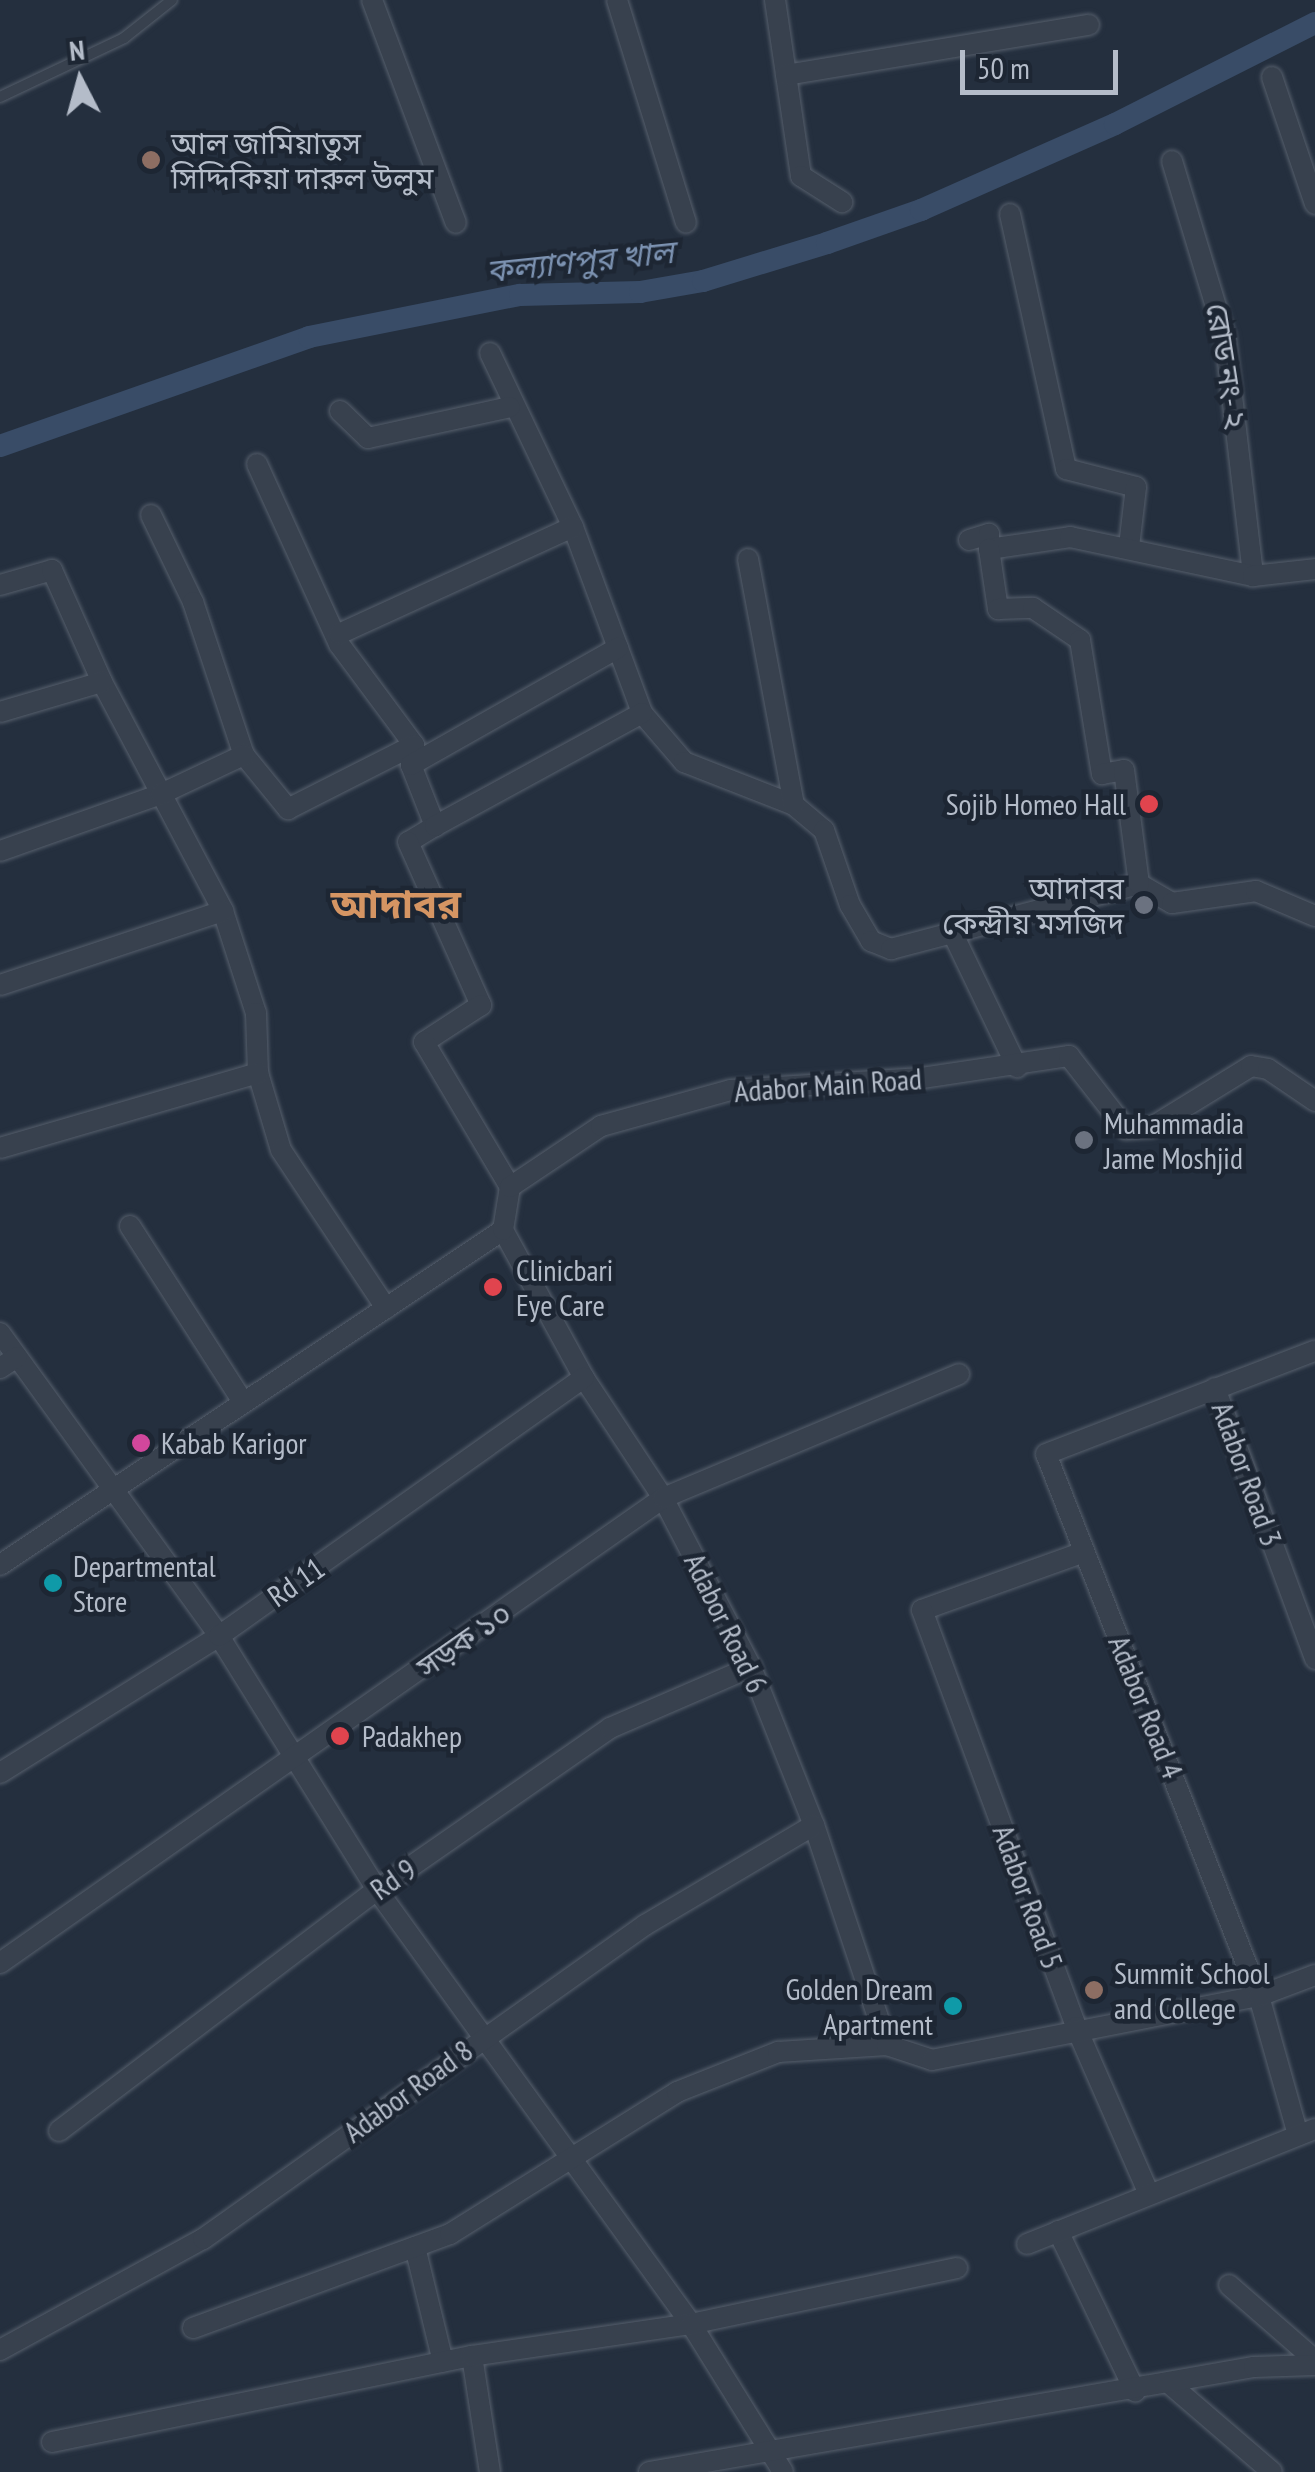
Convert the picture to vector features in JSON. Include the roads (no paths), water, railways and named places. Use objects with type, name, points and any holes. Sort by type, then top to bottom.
[{"type":"street","points":[[372,0],[456,223]]},
{"type":"street","points":[[617,0],[686,223]]},
{"type":"street","points":[[775,0],[801,176],[842,202]]},
{"type":"street","points":[[786,75],[1088,25]]},
{"type":"street","points":[[1272,77],[1315,204]]},
{"type":"street","name":"রোড নং- ২","points":[[1172,161],[1225,336],[1253,576]]},
{"type":"street","points":[[1010,214],[1066,469],[1136,488],[1129,548]]},
{"type":"street","points":[[490,353],[510,407],[537,444],[573,526],[642,713],[684,762],[794,805],[824,830],[850,905],[871,940],[891,949],[1139,884],[1172,903],[1256,891],[1315,916]]},
{"type":"street","points":[[340,410],[368,438],[510,407]]},
{"type":"street","points":[[257,464],[338,634],[339,644],[413,755],[435,826]]},
{"type":"street","points":[[151,515],[193,602],[244,755],[288,809],[413,755],[618,648]]},
{"type":"street","points":[[338,634],[573,526]]},
{"type":"street","points":[[969,540],[988,534],[998,609],[1033,608],[1080,640],[1102,774],[1124,770],[1139,884]]},
{"type":"street","points":[[989,550],[1070,537],[1253,576],[1315,569]]},
{"type":"street","points":[[748,559],[794,805]]},
{"type":"street","points":[[0,585],[52,570],[102,682],[223,911],[256,1013],[258,1073],[282,1150],[386,1308]]},
{"type":"street","points":[[0,712],[102,682]]},
{"type":"street","points":[[0,1564],[504,1230],[510,1187],[424,1042],[482,1006],[408,842],[642,713]]},
{"type":"street","points":[[0,851],[161,794],[244,755]]},
{"type":"street","points":[[0,985],[223,911]]},
{"type":"street","points":[[953,934],[1017,1067]]},
{"type":"street","name":"Adabor Main Road","points":[[510,1187],[601,1126],[731,1090],[1017,1067],[1069,1056],[1119,1121],[1138,1130],[1198,1103],[1251,1066],[1268,1069],[1315,1101]]},
{"type":"street","points":[[0,1148],[258,1073]]},
{"type":"street","points":[[130,1226],[243,1402]]},
{"type":"street","name":"Adabor Road 6","points":[[504,1230],[584,1378],[664,1498],[751,1667],[814,1825],[887,2045]]},
{"type":"street","points":[[0,1333],[8,1363],[112,1488],[219,1636],[293,1762],[377,1890],[690,2324],[783,2472]]},
{"type":"street","name":"Adabor Road 3","points":[[1315,1351],[1215,1388],[1315,1659]]},
{"type":"street","name":"সড়ক ১০","points":[[0,1963],[293,1762],[664,1498],[959,1374]]},
{"type":"street","name":"Rd 11","points":[[0,1773],[219,1636],[584,1378]]},
{"type":"street","name":"Adabor Road 4","points":[[1215,1388],[1046,1454],[1259,1996],[1306,2132]]},
{"type":"street","name":"Adabor Road 5","points":[[1084,1552],[922,1610],[1076,2028],[1148,2192]]},
{"type":"street","name":"Rd 9","points":[[59,2131],[377,1890],[610,1728],[751,1667]]},
{"type":"street","name":"Adabor Road 8","points":[[0,2350],[204,2239],[644,1925],[814,1825]]},
{"type":"street","points":[[193,2328],[450,2234],[677,2092],[778,2052],[887,2045],[932,2060],[1076,2028],[1259,1996],[1315,1975]]},
{"type":"street","points":[[1028,2244],[1148,2192],[1306,2132]]},
{"type":"street","points":[[1058,2231],[1135,2391]]},
{"type":"street","points":[[415,2248],[443,2362]]},
{"type":"street","points":[[52,2442],[472,2356],[690,2324],[957,2268]]},
{"type":"street","points":[[1229,2285],[1315,2363]]},
{"type":"street","points":[[472,2356],[490,2472]]},
{"type":"street","points":[[649,2472],[1171,2385],[1254,2367],[1315,2363]]},
{"type":"street","points":[[1171,2385],[1272,2472]]},
{"type":"lane","points":[[0,97],[124,38],[172,0]]},
{"type":"waterway","name":"কল্যাণপুর খাল","points":[[0,446],[309,337],[520,295],[640,292],[703,281],[827,243],[921,210],[1115,124],[1315,23]]},
{"type":"place","name":"আল জামিয়াতুস সিদ্দিকিয়া দারুল উলুম","points":[[151,160]]},
{"type":"place","name":"Sojib Homeo Hall","points":[[1149,804]]},
{"type":"place","name":"আদাবর কেন্দ্রীয় মসজিদ","points":[[1144,905]]},
{"type":"place","name":"Muhammadia Jame Moshjid","points":[[1084,1140]]},
{"type":"place","name":"Clinicbari Eye Care","points":[[493,1287]]},
{"type":"place","name":"Kabab Karigor","points":[[141,1443]]},
{"type":"place","name":"Departmental Store","points":[[53,1583]]},
{"type":"place","name":"Padakhep","points":[[340,1736]]},
{"type":"place","name":"Summit School and College","points":[[1094,1990]]},
{"type":"place","name":"Golden Dream Apartment","points":[[953,2006]]},
{"type":"district","name":"আদাবর","points":[[396,903]]}]
